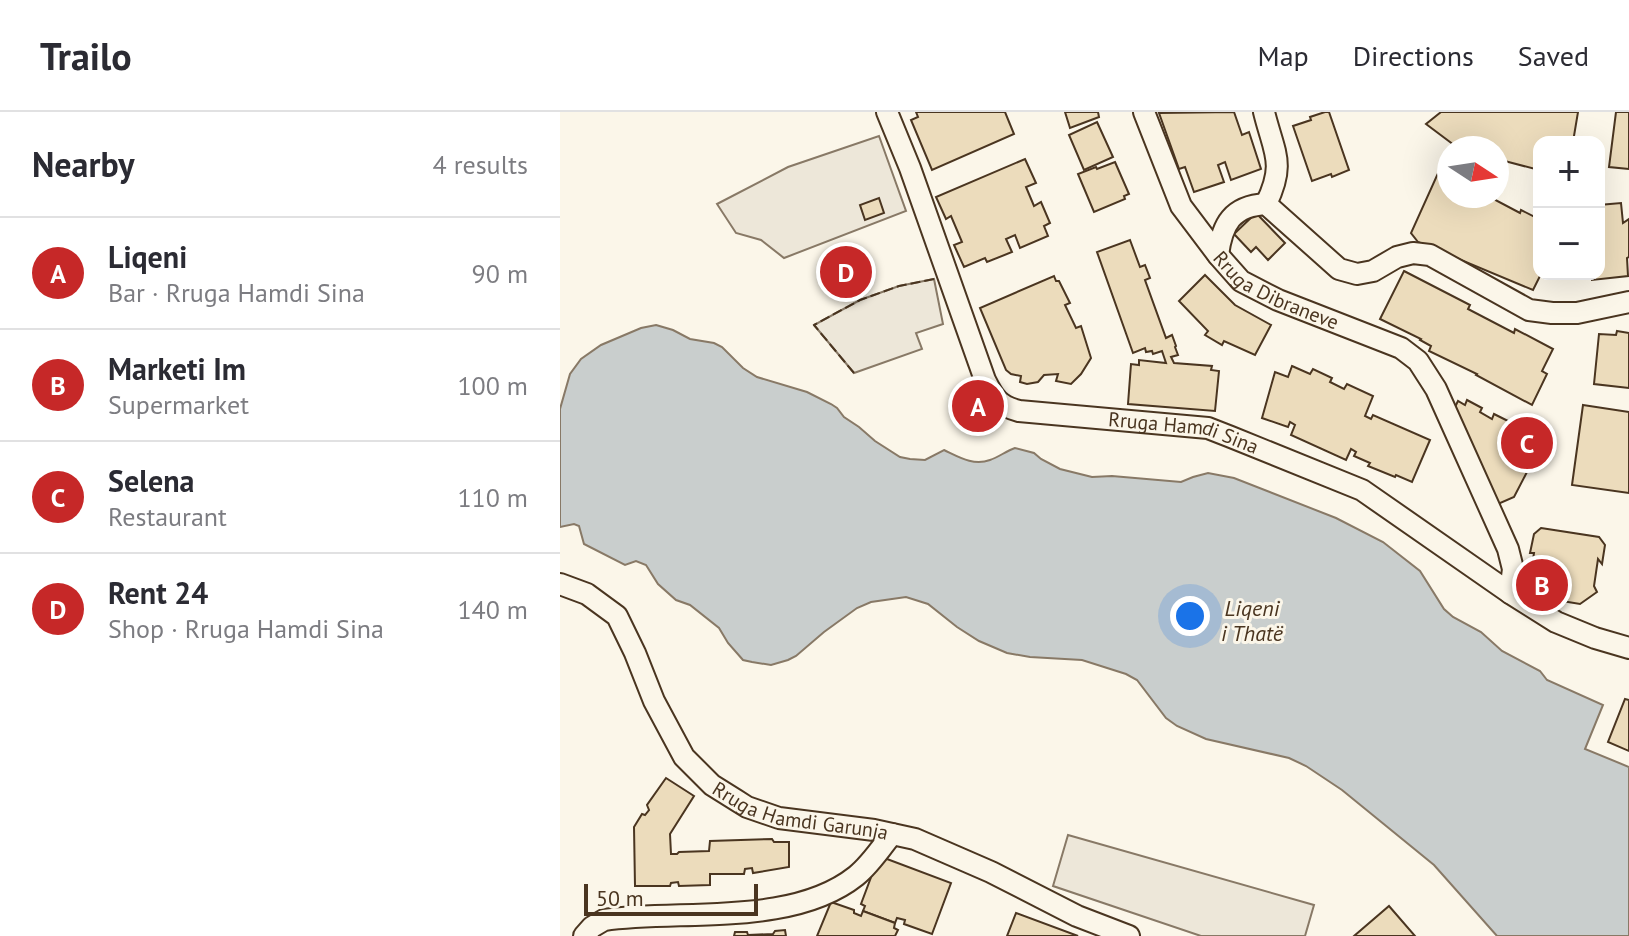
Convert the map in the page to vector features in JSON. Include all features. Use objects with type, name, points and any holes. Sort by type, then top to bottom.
[{"type":"street","points":[[1144,112],[1181,206],[1218,255]]},
{"type":"street","points":[[1264,112],[1277,156],[1277,173],[1266,204],[1339,269],[1357,274],[1373,271],[1397,257],[1413,253],[1430,255],[1529,310],[1577,313],[1629,302]]},
{"type":"street","name":"Rruga Hamdi Sina","points":[[890,113],[985,380],[993,397],[1007,408],[1208,428],[1362,490],[1556,622],[1629,648]]},
{"type":"street","name":"Rruga Dibraneve","points":[[1266,204],[1249,205],[1235,214],[1221,234],[1218,255],[1241,281],[1278,300],[1401,348],[1418,361],[1436,389],[1508,549],[1513,569],[1510,593]]},
{"type":"street","name":"Rruga Hamdi Garunja","points":[[560,584],[587,594],[617,616],[654,701],[684,757],[712,785],[747,807],[779,818],[915,839],[991,872],[1077,916],[1129,936]]},
{"type":"street","points":[[584,936],[604,920],[757,911],[803,901],[838,889],[859,875],[892,834]]},
{"type":"shaded area","points":[[879,136],[906,211],[784,258],[761,240],[736,233],[717,204],[788,167]]},
{"type":"shaded area","points":[[934,279],[943,324],[916,333],[922,349],[854,373],[814,325],[860,300],[899,286]]},
{"type":"shaded area","points":[[1068,835],[1314,905],[1305,936],[1201,936],[1053,886]]},
{"type":"water","name":"Liqeni i Thatë","points":[[656,325],[690,339],[714,343],[757,377],[807,392],[831,404],[875,441],[900,457],[925,460],[944,450],[966,460],[984,462],[1015,448],[1034,453],[1060,469],[1092,477],[1181,482],[1208,473],[1234,478],[1336,518],[1383,542],[1420,571],[1444,609],[1453,617],[1481,632],[1502,651],[1540,671],[1547,680],[1603,705],[1585,749],[1629,767],[1629,936],[1497,936],[1434,865],[1342,790],[1306,766],[1289,758],[1206,739],[1177,726],[1166,718],[1137,680],[1126,674],[1082,660],[1007,653],[979,641],[928,604],[906,597],[871,602],[857,608],[788,660],[771,665],[743,660],[719,628],[690,605],[676,600],[658,584],[646,565],[636,561],[625,565],[584,544],[579,526],[560,527],[560,409],[570,374],[581,359],[601,345]]},
{"type":"building","points":[[916,112],[1005,112],[1014,134],[932,170],[911,120],[918,117]]},
{"type":"building","points":[[1065,112],[1098,112],[1099,117],[1070,128]]},
{"type":"building","points":[[1234,112],[1242,135],[1249,132],[1261,169],[1231,180],[1225,162],[1218,165],[1224,182],[1194,192],[1185,167],[1179,169],[1159,113]]},
{"type":"building","points":[[1329,112],[1349,170],[1312,181],[1293,126]]},
{"type":"building","points":[[1441,112],[1578,112],[1574,136],[1533,136],[1533,168],[1509,162],[1509,136],[1442,136],[1426,124]]},
{"type":"building","points":[[1616,112],[1629,112],[1629,169],[1609,167]]},
{"type":"building","points":[[1097,122],[1113,157],[1084,170],[1069,135]]},
{"type":"building","points":[[1025,159],[1036,183],[1026,187],[1034,206],[1041,202],[1050,223],[1044,226],[1048,236],[1020,248],[1015,235],[1006,239],[1012,252],[964,267],[954,245],[962,242],[951,216],[946,219],[936,197]]},
{"type":"building","points":[[1115,162],[1129,194],[1124,196],[1125,199],[1094,212],[1078,174]]},
{"type":"building","points":[[1437,175],[1437,208],[1509,207],[1533,216],[1533,280],[1538,280],[1533,290],[1418,242],[1411,233]]},
{"type":"building","points":[[879,198],[884,213],[865,220],[860,205]]},
{"type":"building","points":[[1621,203],[1623,223],[1629,219],[1628,276],[1605,279],[1605,204]]},
{"type":"building","points":[[1256,213],[1285,243],[1268,260],[1256,247],[1251,252],[1234,234]]},
{"type":"building","points":[[1130,240],[1140,267],[1145,265],[1150,278],[1145,280],[1166,338],[1172,335],[1176,346],[1178,355],[1171,357],[1174,363],[1212,366],[1211,370],[1219,371],[1215,411],[1128,404],[1131,364],[1139,365],[1139,360],[1166,363],[1162,351],[1153,354],[1152,351],[1146,352],[1145,348],[1133,353],[1097,252]]},
{"type":"building","points":[[1404,271],[1470,305],[1468,309],[1553,349],[1542,371],[1547,374],[1532,405],[1429,351],[1431,346],[1421,339],[1380,319]]},
{"type":"building","points":[[1205,275],[1235,305],[1271,325],[1255,355],[1224,341],[1222,345],[1205,335],[1208,331],[1179,301]]},
{"type":"building","points":[[1054,276],[1070,303],[1065,305],[1076,328],[1081,326],[1091,358],[1071,384],[1056,381],[1058,374],[1044,375],[1038,382],[1027,384],[1020,382],[1021,376],[1006,370],[980,308]]},
{"type":"building","points":[[1617,331],[1629,333],[1629,388],[1594,384],[1599,334],[1616,335]]},
{"type":"building","points":[[1292,366],[1310,374],[1313,369],[1332,378],[1330,382],[1344,389],[1347,384],[1373,396],[1365,416],[1371,419],[1373,415],[1430,440],[1412,482],[1368,466],[1370,463],[1354,456],[1356,452],[1351,449],[1346,460],[1291,435],[1295,425],[1290,422],[1288,427],[1262,418],[1275,372],[1288,377]]},
{"type":"building","points":[[983,395],[992,413],[979,420],[969,402]]},
{"type":"building","points":[[1467,400],[1482,408],[1480,412],[1492,419],[1494,414],[1510,422],[1507,427],[1524,436],[1527,431],[1540,438],[1514,497],[1498,504],[1450,417],[1458,401],[1465,405]]},
{"type":"building","points":[[1583,405],[1629,412],[1629,493],[1572,485]]},
{"type":"building","points":[[1541,528],[1599,537],[1605,545],[1602,564],[1598,559],[1594,586],[1597,592],[1580,604],[1538,597],[1527,580],[1530,578],[1534,553],[1530,553],[1534,534]]},
{"type":"building","points":[[1625,699],[1629,700],[1629,751],[1608,742]]},
{"type":"building","points":[[666,778],[694,796],[670,834],[671,854],[709,851],[710,841],[772,839],[774,842],[789,842],[789,867],[753,873],[752,868],[745,869],[744,874],[710,874],[710,885],[679,886],[678,882],[670,886],[635,886],[634,827],[642,814],[649,810],[647,805]]},
{"type":"building","points":[[879,856],[951,883],[932,934],[904,924],[905,920],[897,918],[895,923],[863,911],[865,906],[861,904]]},
{"type":"building","points":[[831,902],[854,910],[861,916],[863,911],[895,923],[894,928],[898,930],[895,936],[817,936]]},
{"type":"building","points":[[1389,906],[1415,936],[1354,936]]},
{"type":"building","points":[[1016,913],[1078,936],[1007,936]]},
{"type":"building","points":[[785,930],[786,936],[734,936],[735,932],[773,934]]},
{"type":"fence","points":[[854,373],[814,325],[860,300],[899,286],[934,279]]},
{"type":"place","name":"Rent 24","points":[[846,272]]},
{"type":"place","name":"Liqeni","points":[[978,406]]},
{"type":"place","name":"Selena","points":[[1527,443]]},
{"type":"place","name":"Marketi Im","points":[[1542,585]]}]
